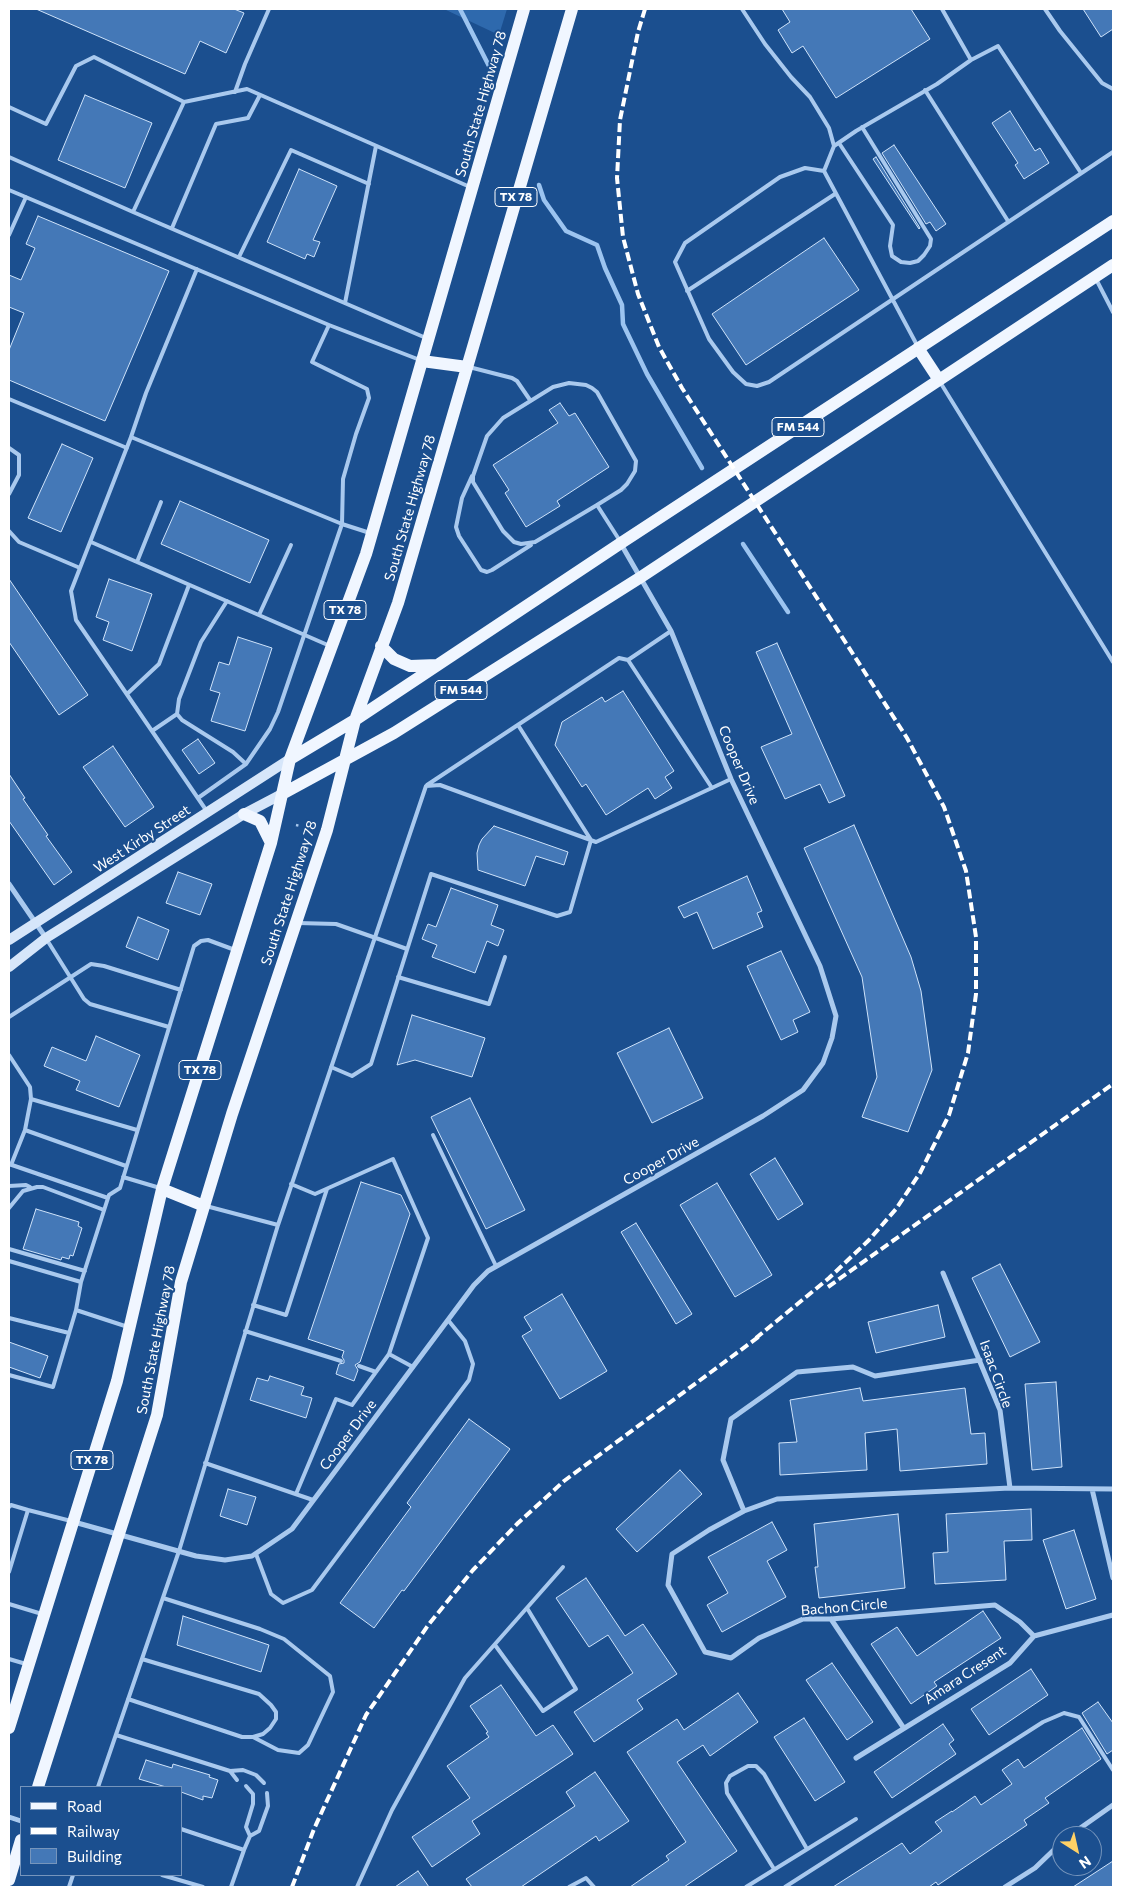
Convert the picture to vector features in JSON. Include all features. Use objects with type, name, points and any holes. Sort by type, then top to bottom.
[{"type":"main road","name":"South State Highway 78","points":[[9,1728],[117,1381],[162,1189],[271,843],[290,759],[372,534],[524,9]]},
{"type":"main road","name":"South State Highway 78","points":[[38,1786],[157,1415],[181,1282],[232,1114],[327,830],[355,720],[398,603],[572,9]]},
{"type":"main road","name":"FM 544","points":[[290,759],[355,720],[621,543],[1113,221]]},
{"type":"main road","name":"FM 544","points":[[282,794],[394,733],[641,577],[1113,265]]},
{"type":"main road","points":[[918,348],[939,380]]},
{"type":"main road","points":[[422,361],[467,367]]},
{"type":"main road","points":[[381,646],[394,659],[410,666],[439,664]]},
{"type":"main road","name":"West Kirby Street","points":[[9,940],[290,759]]},
{"type":"main road","points":[[9,967],[46,938],[244,814],[282,794]]},
{"type":"main road","points":[[244,814],[260,821],[271,843]]},
{"type":"main road","points":[[162,1189],[204,1206]]},
{"type":"main road","points":[[9,1880],[20,1843]]},
{"type":"street","name":"Cooper Drive","points":[[73,1522],[196,1556],[225,1560],[256,1554],[292,1529],[474,1285],[488,1271],[763,1116],[803,1090],[823,1063],[832,1038],[836,1016],[820,966],[731,779],[671,631],[621,543]]},
{"type":"street","points":[[9,884],[46,938]]},
{"type":"street","name":"Isaac Circle","points":[[943,1273],[1000,1410],[1010,1488]]},
{"type":"street","points":[[744,1511],[723,1460],[731,1418],[797,1372],[853,1367],[874,1376],[980,1360]]},
{"type":"street","name":"Bachon Circle","points":[[1034,1636],[1020,1622],[995,1605],[831,1619],[803,1619],[759,1638],[731,1658],[705,1652],[668,1585],[672,1554],[709,1530],[744,1511],[777,1499],[1010,1488],[1113,1489]]},
{"type":"street","points":[[1092,1489],[1113,1578]]},
{"type":"street","points":[[1034,1636],[1113,1615]]},
{"type":"street","points":[[831,1619],[903,1727]]},
{"type":"street","name":"Amara Cresent","points":[[856,1758],[903,1727],[1010,1663],[1034,1636]]},
{"type":"street","points":[[1083,1826],[1113,1805]]},
{"type":"street","points":[[1005,1887],[1036,1868],[1052,1852]]},
{"type":"lane","points":[[235,92],[268,9]]},
{"type":"lane","points":[[742,9],[765,44],[791,77],[810,97],[829,128],[834,146]]},
{"type":"lane","points":[[942,9],[971,60]]},
{"type":"lane","points":[[1045,9],[1060,31],[1102,83],[1113,89]]},
{"type":"lane","points":[[918,348],[824,171],[834,146],[971,60],[998,46],[1081,173]]},
{"type":"lane","points":[[9,106],[46,124],[76,66],[94,57],[184,102],[247,89],[472,188]]},
{"type":"lane","points":[[925,90],[1008,221]]},
{"type":"lane","points":[[172,228],[216,124],[248,118],[260,95]]},
{"type":"lane","points":[[133,212],[184,102]]},
{"type":"lane","points":[[839,143],[893,225],[890,246],[892,256],[901,262],[910,263],[918,260],[930,246],[931,239],[862,127]]},
{"type":"lane","points":[[345,303],[376,146]]},
{"type":"lane","points":[[239,257],[291,150],[369,184]]},
{"type":"lane","points":[[824,171],[805,168],[780,178],[685,243],[675,262],[709,339],[734,372],[746,384],[757,386],[768,382],[1113,152]]},
{"type":"lane","points":[[9,157],[428,339]]},
{"type":"lane","points":[[9,190],[329,325],[422,361]]},
{"type":"lane","points":[[687,291],[835,194]]},
{"type":"lane","points":[[9,235],[26,197]]},
{"type":"lane","points":[[197,270],[146,393],[131,437],[71,590],[76,620],[208,813]]},
{"type":"lane","points":[[1095,277],[1113,312]]},
{"type":"lane","points":[[198,798],[246,764],[274,721],[342,524],[343,479],[369,398],[367,389],[312,362],[329,325]]},
{"type":"lane","points":[[467,367],[517,380],[530,400]]},
{"type":"lane","points":[[939,380],[1113,662]]},
{"type":"lane","points":[[473,476],[462,498],[456,528],[459,536],[481,570],[487,572],[621,490],[632,477],[636,466],[629,447],[597,392],[586,385],[569,383],[553,387],[503,418],[490,430],[482,446],[472,482],[509,538],[521,544],[535,542]]},
{"type":"lane","points":[[9,399],[126,448]]},
{"type":"lane","points":[[131,437],[342,524],[372,534]]},
{"type":"lane","points":[[9,448],[19,455],[19,475],[9,494]]},
{"type":"lane","points":[[137,562],[161,502]]},
{"type":"lane","points":[[598,504],[621,543]]},
{"type":"lane","points":[[9,532],[19,542],[80,568]]},
{"type":"lane","points":[[91,542],[332,647]]},
{"type":"lane","points":[[259,615],[291,545]]},
{"type":"lane","points":[[127,694],[160,664],[190,584]]},
{"type":"lane","points":[[227,601],[201,642],[178,699],[177,714],[182,720],[233,752],[246,764]]},
{"type":"lane","points":[[628,660],[671,631]]},
{"type":"lane","points":[[98,1786],[163,1598],[278,1225],[426,786],[619,658],[628,660],[712,788]]},
{"type":"lane","points":[[152,731],[177,714]]},
{"type":"lane","points":[[331,1068],[352,1076],[371,1064],[431,874],[557,916],[570,912],[591,840],[518,725]]},
{"type":"lane","points":[[426,786],[440,785],[596,842],[731,779]]},
{"type":"lane","points":[[296,923],[336,924],[407,949]]},
{"type":"lane","points":[[46,938],[84,999],[90,1004],[169,1027]]},
{"type":"lane","points":[[9,1375],[53,1387],[76,1310],[81,1282],[104,1210],[109,1195],[120,1188],[194,946],[197,943],[208,940],[237,951]]},
{"type":"lane","points":[[398,977],[489,1004],[505,957]]},
{"type":"lane","points":[[9,1017],[91,964],[181,990]]},
{"type":"lane","points":[[9,1054],[30,1087],[31,1099],[25,1130],[10,1164],[108,1198]]},
{"type":"lane","points":[[31,1099],[137,1130]]},
{"type":"lane","points":[[25,1130],[126,1166]]},
{"type":"lane","points":[[433,1135],[496,1266]]},
{"type":"lane","points":[[292,1184],[314,1194],[393,1159],[428,1238],[388,1354],[352,1405],[336,1399],[296,1494]]},
{"type":"lane","points":[[123,1177],[162,1189]]},
{"type":"lane","points":[[9,1186],[26,1185],[30,1188]]},
{"type":"lane","points":[[9,1208],[23,1191],[30,1188],[43,1187],[104,1210]]},
{"type":"lane","points":[[254,1305],[286,1315],[326,1188]]},
{"type":"lane","points":[[204,1206],[278,1225]]},
{"type":"lane","points":[[9,1249],[85,1271]]},
{"type":"lane","points":[[9,1261],[81,1282]]},
{"type":"lane","points":[[76,1310],[130,1328]]},
{"type":"lane","points":[[9,1318],[69,1333]]},
{"type":"lane","points":[[256,1554],[271,1594],[282,1603],[312,1590],[468,1380],[473,1364],[465,1341],[448,1320]]},
{"type":"lane","points":[[246,1331],[341,1361]]},
{"type":"lane","points":[[388,1354],[413,1367]]},
{"type":"lane","points":[[359,1366],[376,1372]]},
{"type":"lane","points":[[205,1463],[313,1500]]},
{"type":"lane","points":[[9,1506],[73,1522]]},
{"type":"lane","points":[[9,1572],[28,1510]]},
{"type":"lane","points":[[357,1887],[392,1810],[465,1678],[563,1567]]},
{"type":"lane","points":[[163,1598],[260,1629],[284,1639],[330,1676],[333,1692],[308,1745],[299,1753],[278,1750],[253,1737]]},
{"type":"lane","points":[[9,1604],[44,1614]]},
{"type":"lane","points":[[494,1645],[543,1711],[576,1689],[527,1608]]},
{"type":"lane","points":[[9,1659],[28,1665]]},
{"type":"lane","points":[[128,1699],[242,1737],[253,1737],[263,1734],[276,1719],[276,1712],[259,1694],[142,1659]]},
{"type":"lane","points":[[785,1887],[1043,1722],[1064,1713],[1079,1717],[1113,1770]]},
{"type":"lane","points":[[116,1735],[230,1771],[243,1770],[256,1775],[264,1783]]},
{"type":"lane","points":[[774,1869],[727,1793],[726,1783],[730,1776],[748,1766],[756,1766],[764,1774],[808,1848]]},
{"type":"lane","points":[[230,1771],[238,1780]]},
{"type":"lane","points":[[246,1786],[253,1794],[253,1804],[246,1826],[250,1836]]},
{"type":"lane","points":[[231,1887],[250,1836],[258,1831],[268,1806],[267,1793]]},
{"type":"lane","points":[[746,1887],[856,1819]]},
{"type":"lane","points":[[182,1829],[244,1850]]},
{"type":"lane","points":[[165,1876],[203,1887]]},
{"type":"lane","points":[[569,1887],[586,1878],[594,1887]]},
{"type":"shaded area","points":[[444,9],[507,9],[499,35]]},
{"type":"building","points":[[36,9],[234,9],[244,13],[226,53],[200,41],[185,74]]},
{"type":"building","points":[[782,9],[911,9],[930,39],[836,98],[803,46],[792,53],[778,30],[790,22]]},
{"type":"building","points":[[1083,9],[1113,9],[1113,29],[1101,37]]},
{"type":"building","points":[[85,95],[152,123],[125,188],[58,160]]},
{"type":"building","points":[[1010,111],[1035,151],[1040,148],[1049,163],[1024,179],[1015,165],[1018,163],[992,123]]},
{"type":"building","points":[[894,145],[946,224],[936,231],[930,222],[926,224],[882,153]]},
{"type":"building","points":[[876,157],[920,228],[919,229],[873,159]]},
{"type":"building","points":[[299,169],[337,186],[313,240],[320,242],[314,257],[307,254],[305,259],[267,242]]},
{"type":"building","points":[[38,216],[169,271],[105,421],[9,380],[9,350],[24,313],[9,307],[9,275],[21,280],[35,248],[26,244]]},
{"type":"building","points":[[824,238],[859,290],[746,365],[712,314]]},
{"type":"building","points":[[560,403],[569,416],[575,413],[609,467],[557,501],[560,506],[526,527],[505,493],[509,490],[493,465],[558,423],[549,410]]},
{"type":"building","points":[[62,444],[93,458],[61,532],[28,518]]},
{"type":"building","points":[[180,501],[269,540],[250,583],[161,544]]},
{"type":"building","points":[[9,579],[88,695],[59,715],[9,642]]},
{"type":"building","points":[[109,579],[152,594],[132,651],[103,640],[109,622],[96,617]]},
{"type":"building","points":[[238,637],[272,648],[245,731],[211,721],[220,693],[210,690],[219,662],[229,665]]},
{"type":"building","points":[[777,643],[845,796],[829,803],[820,784],[785,799],[761,747],[792,734],[756,652]]},
{"type":"building","points":[[623,691],[674,771],[665,777],[672,788],[655,799],[648,788],[606,815],[586,784],[582,787],[555,745],[562,722],[602,697],[605,702]]},
{"type":"building","points":[[198,739],[215,763],[199,774],[182,750]]},
{"type":"building","points":[[113,746],[154,807],[125,827],[83,767]]},
{"type":"building","points":[[9,774],[25,798],[23,799],[48,835],[46,836],[72,872],[54,885],[9,821]]},
{"type":"building","points":[[854,825],[911,957],[921,991],[932,1070],[908,1132],[862,1117],[877,1077],[862,977],[804,848]]},
{"type":"building","points":[[494,826],[568,852],[564,865],[536,856],[525,886],[478,870],[477,853],[479,845]]},
{"type":"building","points":[[178,872],[212,884],[200,915],[166,903]]},
{"type":"building","points":[[747,876],[762,911],[757,913],[763,927],[713,949],[697,912],[684,918],[678,907]]},
{"type":"building","points":[[451,888],[498,905],[491,925],[504,930],[498,946],[487,941],[475,973],[432,957],[437,945],[422,939],[428,924],[436,927]]},
{"type":"building","points":[[138,917],[169,930],[158,960],[126,947]]},
{"type":"building","points":[[781,951],[810,1012],[793,1020],[798,1032],[781,1040],[747,966]]},
{"type":"building","points":[[412,1015],[485,1038],[472,1077],[415,1060],[397,1065]]},
{"type":"building","points":[[669,1028],[703,1098],[652,1123],[617,1053]]},
{"type":"building","points":[[96,1036],[140,1055],[119,1107],[76,1090],[80,1081],[44,1066],[52,1047],[86,1061]]},
{"type":"building","points":[[470,1098],[525,1210],[486,1229],[431,1117]]},
{"type":"building","points":[[775,1158],[803,1204],[778,1220],[750,1174]]},
{"type":"building","points":[[361,1182],[401,1195],[410,1214],[360,1362],[355,1365],[358,1370],[354,1381],[336,1374],[339,1364],[344,1363],[342,1357],[344,1351],[308,1339]]},
{"type":"building","points":[[717,1183],[772,1275],[735,1297],[680,1205]]},
{"type":"building","points":[[36,1209],[79,1222],[78,1226],[82,1228],[73,1256],[70,1255],[69,1259],[62,1257],[61,1260],[23,1249]]},
{"type":"building","points":[[636,1223],[692,1314],[676,1324],[621,1232]]},
{"type":"building","points":[[1000,1264],[1040,1342],[1010,1357],[972,1278]]},
{"type":"building","points":[[562,1294],[607,1371],[560,1399],[522,1336],[532,1330],[524,1317]]},
{"type":"building","points":[[938,1305],[945,1337],[876,1353],[868,1322]]},
{"type":"building","points":[[9,1342],[48,1356],[40,1378],[9,1367]]},
{"type":"building","points":[[270,1376],[304,1387],[301,1395],[312,1398],[306,1418],[250,1400],[257,1378],[268,1381]]},
{"type":"building","points":[[1056,1382],[1062,1467],[1032,1470],[1025,1384]]},
{"type":"building","points":[[860,1388],[863,1401],[965,1388],[971,1434],[985,1433],[987,1464],[900,1471],[897,1429],[865,1433],[867,1470],[780,1475],[779,1443],[797,1442],[790,1400]]},
{"type":"building","points":[[469,1419],[510,1449],[404,1591],[402,1590],[374,1628],[340,1603],[411,1507],[407,1503]]},
{"type":"building","points":[[680,1470],[702,1494],[637,1552],[616,1529]]},
{"type":"building","points":[[228,1489],[256,1497],[247,1525],[220,1516]]},
{"type":"building","points":[[1031,1509],[1032,1540],[1004,1541],[1006,1580],[935,1584],[933,1553],[948,1552],[946,1514]]},
{"type":"building","points":[[898,1514],[905,1588],[819,1598],[815,1567],[818,1567],[814,1524]]},
{"type":"building","points":[[772,1522],[787,1550],[767,1561],[786,1597],[722,1632],[707,1605],[728,1593],[708,1557]]},
{"type":"building","points":[[1074,1530],[1096,1599],[1066,1609],[1043,1540]]},
{"type":"building","points":[[586,1578],[625,1636],[643,1624],[677,1674],[637,1700],[643,1709],[594,1742],[574,1712],[633,1673],[608,1635],[589,1647],[556,1598]]},
{"type":"building","points":[[983,1611],[1001,1638],[934,1682],[937,1686],[911,1704],[871,1644],[897,1627],[917,1656]]},
{"type":"building","points":[[183,1616],[269,1645],[261,1672],[177,1645]]},
{"type":"building","points":[[832,1663],[873,1722],[847,1740],[806,1680]]},
{"type":"building","points":[[1031,1669],[1048,1695],[989,1735],[971,1709]]},
{"type":"building","points":[[501,1685],[536,1736],[553,1725],[573,1754],[472,1821],[480,1834],[432,1867],[412,1837],[470,1798],[447,1766],[489,1737],[486,1733],[488,1732],[470,1706]]},
{"type":"building","points":[[738,1693],[758,1722],[710,1756],[703,1745],[677,1762],[737,1851],[684,1887],[630,1887],[669,1860],[666,1856],[686,1842],[627,1752],[677,1719],[684,1730]]},
{"type":"building","points":[[1098,1702],[1113,1723],[1113,1750],[1107,1754],[1082,1713]]},
{"type":"building","points":[[804,1718],[845,1782],[815,1801],[774,1737]]},
{"type":"building","points":[[943,1724],[954,1740],[949,1744],[956,1754],[892,1798],[874,1772]]},
{"type":"building","points":[[1082,1728],[1101,1759],[1045,1798],[1049,1803],[1024,1820],[1027,1825],[938,1885],[936,1882],[929,1887],[833,1887],[902,1843],[910,1854],[942,1831],[935,1822],[975,1796],[981,1805],[1012,1784],[1002,1770],[1018,1759],[1024,1768]]},
{"type":"building","points":[[146,1760],[172,1768],[173,1764],[210,1775],[209,1777],[218,1780],[212,1798],[203,1796],[203,1800],[182,1792],[182,1786],[163,1786],[139,1779]]},
{"type":"building","points":[[595,1772],[629,1821],[599,1841],[596,1836],[521,1887],[472,1887],[466,1879],[575,1806],[566,1792]]},
{"type":"building","points":[[1113,1861],[1113,1887],[1073,1887],[1090,1876],[1102,1876],[1102,1868]]},
{"type":"building","points":[[418,1871],[429,1887],[395,1887]]},
{"type":"waterway","points":[[460,9],[490,68]]},
{"type":"waterway","points":[[539,185],[544,200],[566,231],[597,245],[622,305],[623,324],[647,374],[702,468]]},
{"type":"waterway","points":[[743,544],[788,612]]},
{"type":"railway","points":[[645,9],[638,32],[620,120],[617,178],[623,237],[638,294],[659,347],[682,388],[907,738],[944,807],[966,871],[976,937],[976,994],[968,1053],[949,1115],[920,1173],[896,1209],[869,1240],[829,1278],[756,1338]]},
{"type":"railway","points":[[828,1287],[1113,1084]]},
{"type":"railway","points":[[292,1887],[314,1829],[366,1715],[429,1624],[473,1570],[518,1523],[564,1481],[761,1335]]}]
